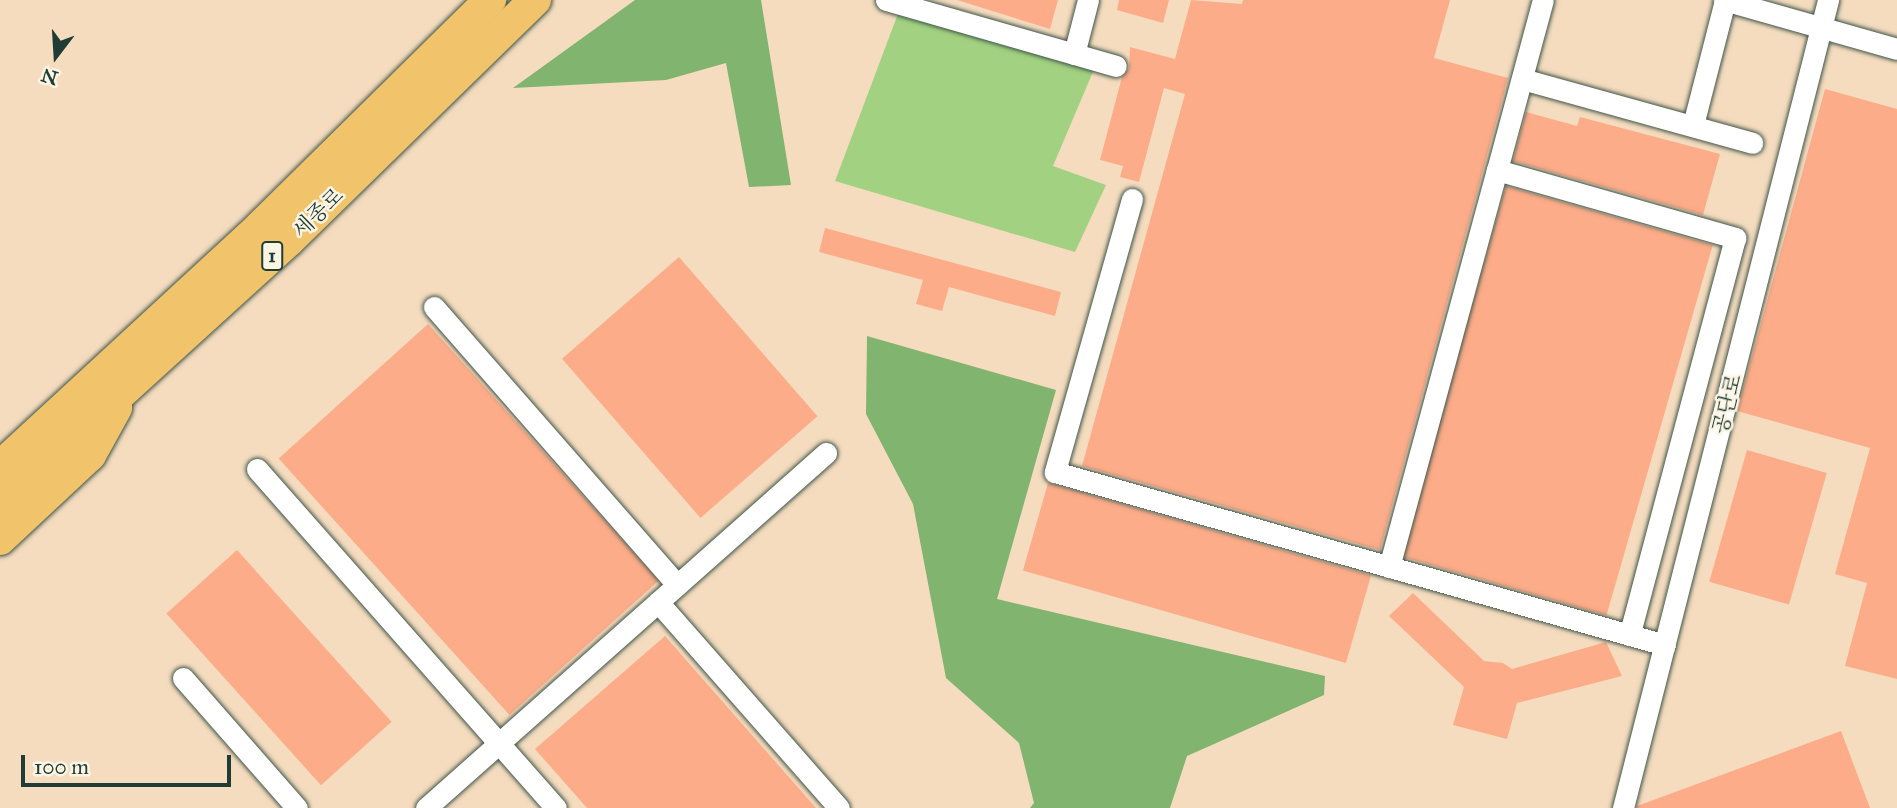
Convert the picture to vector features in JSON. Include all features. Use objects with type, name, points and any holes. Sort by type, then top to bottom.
[{"type":"highway","name":"세종로","points":[[0,467],[261,226],[490,0]]},
{"type":"highway","name":"세종로","points":[[0,503],[289,240],[536,0]]},
{"type":"highway","points":[[0,540],[90,455],[130,385]]},
{"type":"street","points":[[886,0],[1116,66]]},
{"type":"street","points":[[1074,54],[1088,0]]},
{"type":"street","points":[[1390,567],[1544,0]]},
{"type":"street","points":[[1693,125],[1724,0],[1897,49]]},
{"type":"street","name":"공단로","points":[[1623,808],[1825,29],[1828,0]]},
{"type":"street","points":[[1522,79],[1752,143]]},
{"type":"street","points":[[1497,170],[1735,238],[1629,635]]},
{"type":"street","points":[[1132,199],[1055,472],[1665,645]]},
{"type":"street","points":[[434,307],[677,585]]},
{"type":"street","points":[[426,808],[826,453]]},
{"type":"street","points":[[257,469],[556,808]]},
{"type":"street","points":[[658,602],[839,808]]},
{"type":"street","points":[[183,678],[297,808]]},
{"type":"green space","points":[[635,0],[761,0],[791,185],[749,187],[726,63],[666,80],[513,88]]},
{"type":"green space","points":[[899,11],[1095,67],[1053,166],[1106,185],[1075,252],[835,181]]},
{"type":"green space","points":[[867,336],[1056,390],[997,599],[1325,676],[1324,695],[1187,756],[1170,808],[1030,808],[1034,803],[1019,743],[946,678],[913,504],[866,414]]},
{"type":"building","points":[[957,0],[1058,0],[1050,29]]},
{"type":"building","points":[[1119,0],[1169,0],[1163,23],[1117,10]]},
{"type":"building","points":[[1191,0],[1242,4],[1243,0],[1450,0],[1434,58],[1508,78],[1380,550],[1082,466],[1185,94],[1164,88],[1139,182],[1120,177],[1123,166],[1100,160],[1122,77],[1129,69],[1130,47],[1175,59]]},
{"type":"building","points":[[1825,89],[1897,109],[1897,679],[1845,666],[1867,583],[1835,574],[1870,448],[1737,411]]},
{"type":"building","points":[[1526,112],[1577,126],[1580,117],[1720,154],[1703,215],[1513,161]]},
{"type":"building","points":[[1506,186],[1713,245],[1607,615],[1400,556]]},
{"type":"building","points":[[825,228],[1061,292],[1055,316],[949,287],[942,311],[916,304],[923,280],[819,252]]},
{"type":"building","points":[[679,257],[817,416],[700,518],[562,359]]},
{"type":"building","points":[[428,324],[659,580],[509,715],[279,458]]},
{"type":"building","points":[[1747,450],[1827,473],[1789,605],[1709,582]]},
{"type":"building","points":[[1048,483],[1371,576],[1346,663],[1023,570]]},
{"type":"building","points":[[237,550],[392,722],[321,785],[166,614]]},
{"type":"building","points":[[1413,593],[1484,661],[1503,663],[1512,669],[1606,642],[1622,676],[1517,703],[1507,739],[1453,725],[1464,687],[1389,616]]},
{"type":"building","points":[[665,636],[816,808],[587,808],[535,749]]},
{"type":"building","points":[[1841,731],[1870,808],[1637,808],[1637,806]]}]
